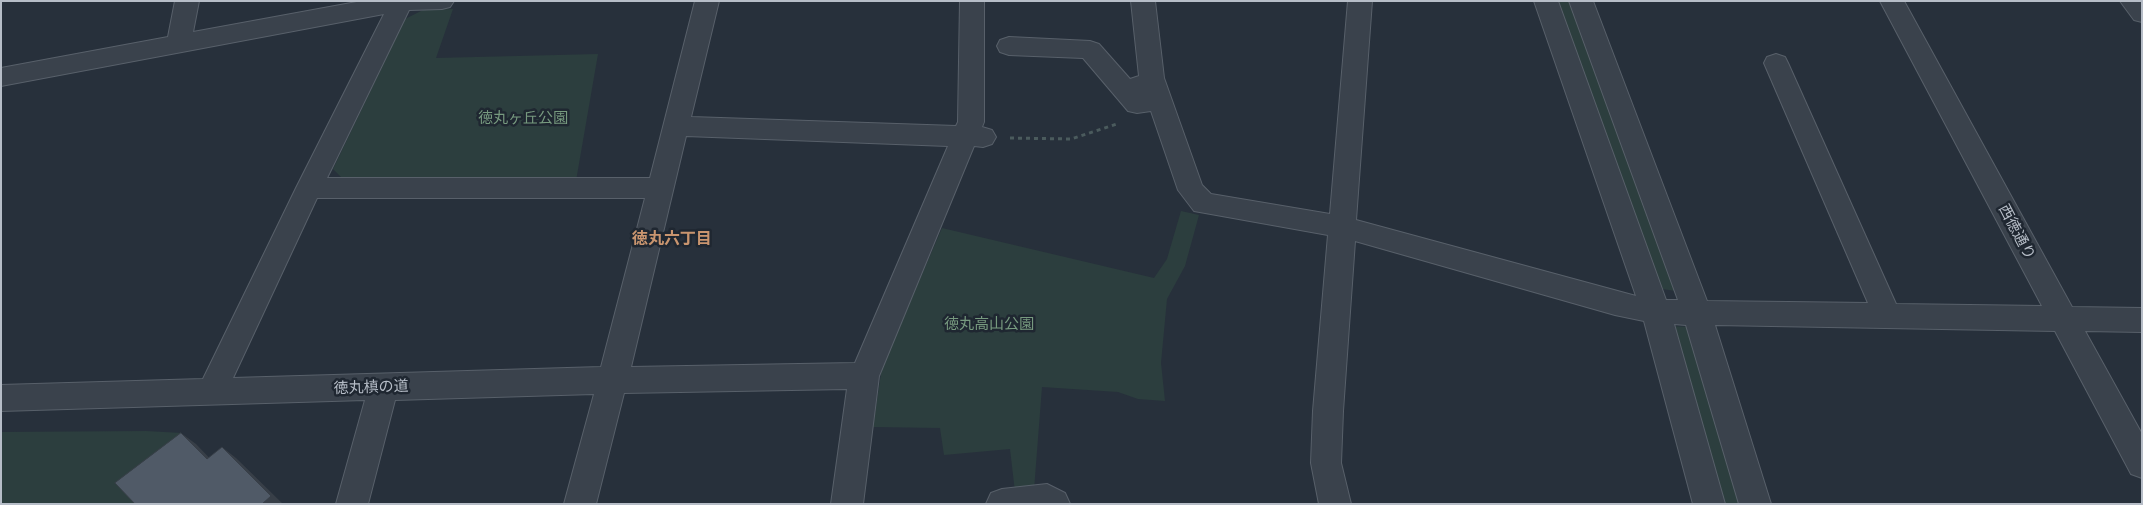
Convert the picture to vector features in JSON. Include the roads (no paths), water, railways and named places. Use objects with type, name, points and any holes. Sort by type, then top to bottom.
[{"type":"street","points":[[179,44],[187,1]]},
{"type":"street","points":[[1,77],[402,2],[442,1]]},
{"type":"street","points":[[580,504],[614,380],[707,1]]},
{"type":"street","points":[[848,504],[864,376],[976,136],[971,122],[978,47],[972,1]]},
{"type":"street","points":[[1144,1],[1157,112],[1191,190],[1203,203],[1344,227],[1615,303],[1656,312],[2142,320]]},
{"type":"street","points":[[1335,504],[1326,463],[1328,411],[1344,227],[1360,1]]},
{"type":"street","points":[[1546,1],[1656,312],[1708,504]]},
{"type":"street","points":[[1581,1],[1697,313],[1755,504]]},
{"type":"street","name":"西徳通り","points":[[1892,1],[2142,464]]},
{"type":"street","points":[[2132,1],[2142,14]]},
{"type":"street","points":[[212,391],[309,188],[402,2]]},
{"type":"street","points":[[1009,46],[1090,50],[1137,104],[1145,103],[1137,86],[1154,83]]},
{"type":"street","points":[[1776,63],[1887,315]]},
{"type":"street","points":[[676,126],[976,136]]},
{"type":"street","points":[[309,188],[660,188]]},
{"type":"street","name":"徳丸槙の道","points":[[1,398],[614,380],[864,376]]},
{"type":"street","points":[[352,504],[384,386]]},
{"type":"street","points":[[1002,504],[1047,499],[1054,504]]},
{"type":"district","name":"徳丸六丁目","points":[[672,239]]},
{"type":"park label","name":"徳丸ヶ丘公園","points":[[523,118]]},
{"type":"park label","name":"徳丸高山公園","points":[[989,324]]}]
